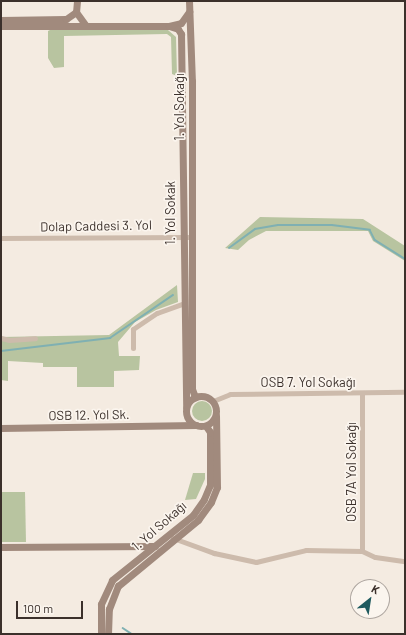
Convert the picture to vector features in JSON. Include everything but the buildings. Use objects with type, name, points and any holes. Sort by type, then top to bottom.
[{"type":"street","points":[[77,1],[76,12],[86,26]]},
{"type":"street","name":"1. Yol Sokağı","points":[[189,1],[192,81],[190,237],[192,389],[195,397]]},
{"type":"street","points":[[1,26],[66,19],[76,12]]},
{"type":"street","points":[[1,20],[86,26],[169,26],[181,23],[189,12]]},
{"type":"street","name":"1. Yol Sokak","points":[[169,26],[178,29],[181,34],[182,237],[186,407]]},
{"type":"street","name":"Dolap Caddesi 3. Yol","points":[[1,238],[190,237]]},
{"type":"street","points":[[133,348],[133,329],[157,313],[184,303]]},
{"type":"street","points":[[1,338],[9,340],[35,338]]},
{"type":"street","name":"OSB 7. Yol Sokağı","points":[[213,401],[230,394],[405,392]]},
{"type":"street","name":"OSB 7A Yol Sokağı","points":[[362,393],[362,552]]},
{"type":"street","points":[[108,634],[110,600],[118,586],[163,549],[172,537],[198,520],[211,502],[217,487],[216,416],[213,401],[205,396],[195,397],[186,407],[188,419],[196,425],[206,426],[216,416]]},
{"type":"street","points":[[178,427],[188,419]]},
{"type":"street","name":"OSB 12. Yol Sk.","points":[[1,428],[178,427],[196,425]]},
{"type":"street","name":"1. Yol Sokağı","points":[[101,634],[101,604],[112,580],[155,546],[172,537],[193,515],[210,485],[210,438],[206,426]]},
{"type":"street","points":[[172,537],[214,553],[256,562],[306,550],[362,552],[375,557],[405,560]]},
{"type":"street","points":[[1,547],[155,546],[163,549]]},
{"type":"green space","points":[[50,30],[168,30],[176,37],[177,76],[172,74],[171,37],[167,34],[64,36],[64,67],[54,68],[48,58],[48,31]]},
{"type":"green space","points":[[260,217],[363,219],[405,246],[405,261],[373,241],[368,231],[266,231],[249,240],[238,250],[225,248]]},
{"type":"green space","points":[[177,285],[178,302],[156,310],[135,322],[118,342],[119,356],[140,356],[139,370],[114,371],[114,387],[77,387],[77,367],[43,367],[43,363],[8,361],[8,381],[1,380],[1,337],[109,335]]},
{"type":"green space","points":[[198,401],[206,401],[212,407],[212,415],[206,421],[198,421],[192,415],[192,407]]},
{"type":"green space","points":[[193,473],[205,473],[205,479],[196,499],[185,500]]},
{"type":"green space","points":[[1,492],[25,492],[26,542],[1,542]]},
{"type":"waterway","points":[[229,248],[255,229],[278,225],[332,225],[370,230],[375,240],[405,259]]},
{"type":"waterway","points":[[1,351],[110,338],[173,295]]},
{"type":"waterway","points":[[123,628],[132,634]]}]
